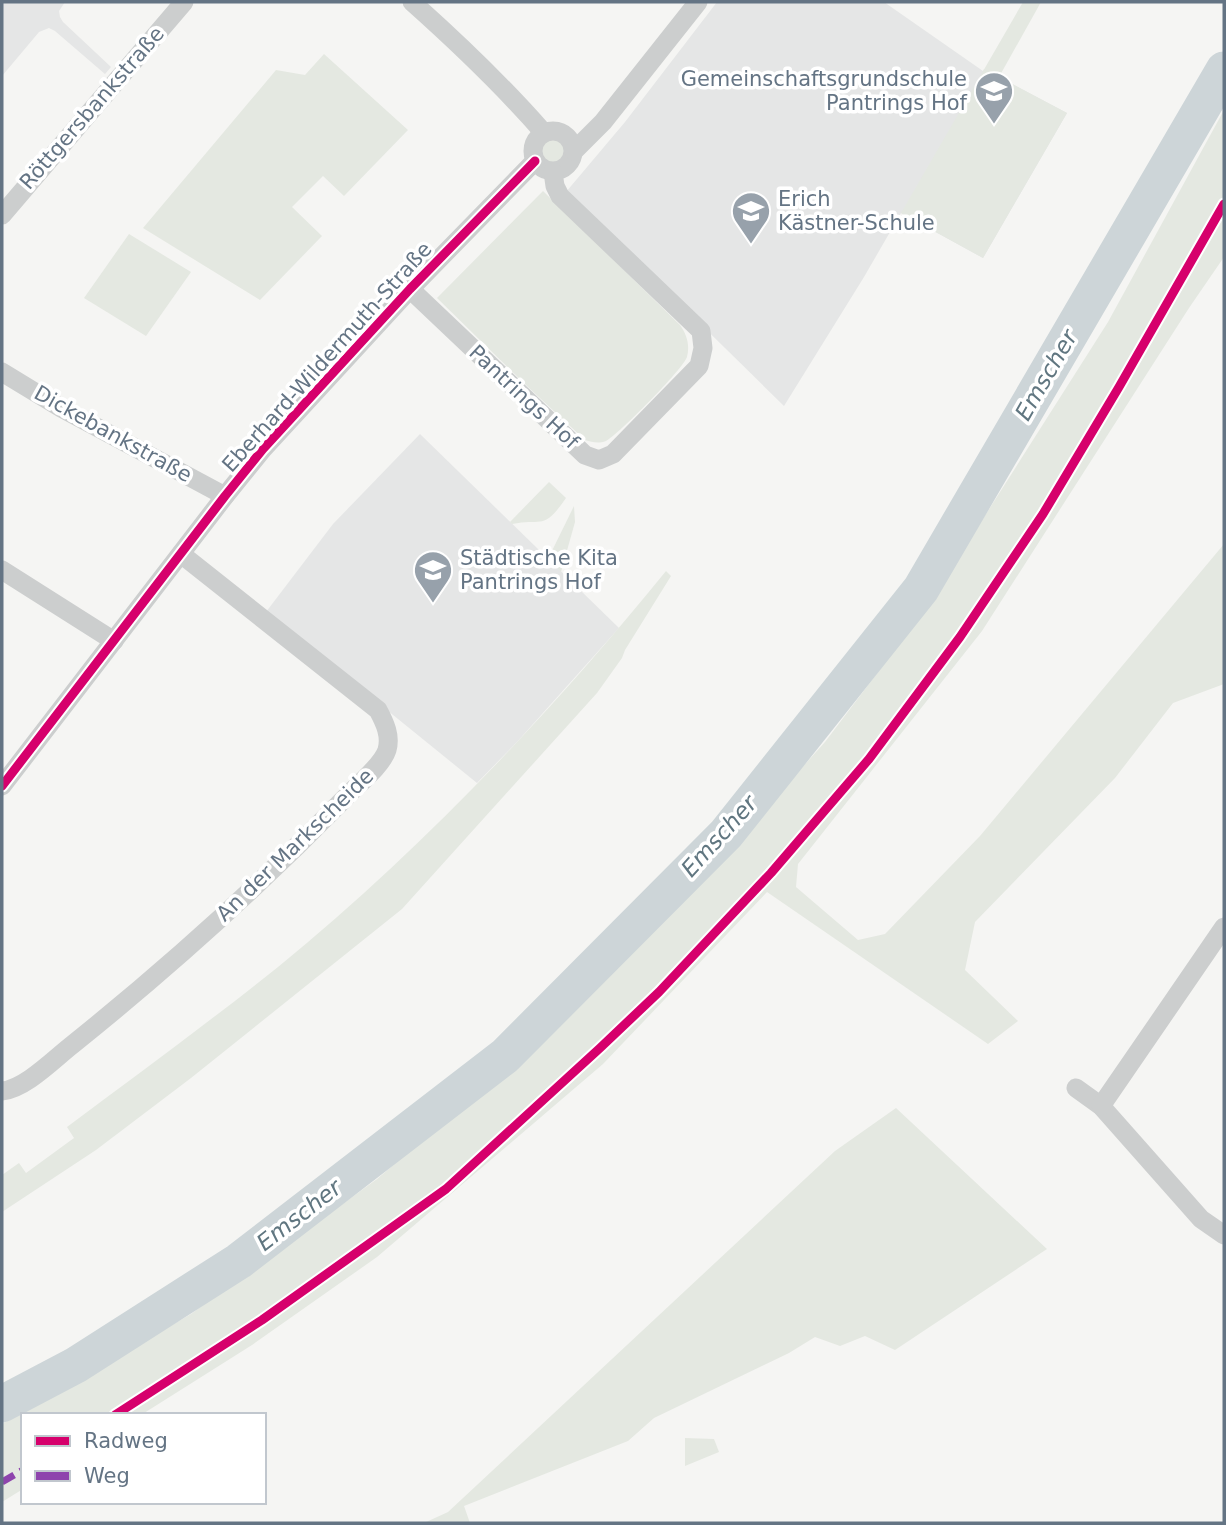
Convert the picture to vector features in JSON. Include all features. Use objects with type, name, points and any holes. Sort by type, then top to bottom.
[{"type":"street","name":"Röttgersbankstraße","points":[[2,215],[184,2]]},
{"type":"street","points":[[412,2],[481,66],[544,133]]},
{"type":"street","points":[[575,151],[572,141],[564,134],[554,131],[544,133],[538,138],[533,153],[535,161],[543,169],[553,172],[564,169],[572,162],[575,151],[603,122],[698,2]]},
{"type":"street","name":"Eberhard-Wildermuth-Straße","points":[[3,783],[263,449],[410,289],[535,161]]},
{"type":"street","name":"Pantrings Hof","points":[[410,289],[585,455],[599,460],[613,454],[699,366],[703,348],[701,331],[560,196],[553,172]]},
{"type":"street","name":"Dickebankstraße","points":[[2,372],[61,408],[225,496]]},
{"type":"street","name":"An der Markscheide","points":[[2,1091],[19,1086],[99,1023],[246,896],[330,814],[379,763],[387,751],[386,723],[378,710],[181,554]]},
{"type":"street","points":[[2,570],[114,642]]},
{"type":"street","points":[[1101,1106],[1224,927]]},
{"type":"street","points":[[1076,1088],[1101,1106],[1201,1219],[1224,1235]]},
{"type":"shaded area","points":[[2,2],[65,2],[59,11],[63,22],[111,67],[105,74],[49,28],[39,32],[2,76]]},
{"type":"shaded area","name":"Erich Kästner-Schule","points":[[717,2],[884,2],[983,71],[984,69],[1067,113],[983,258],[901,213],[784,406],[566,192],[625,122]]},
{"type":"shaded area","points":[[1023,2],[1041,2],[999,77],[1067,113],[983,258],[901,213]]},
{"type":"shaded area","points":[[324,54],[408,130],[344,196],[323,176],[292,207],[322,236],[260,300],[143,228],[276,70],[305,75]]},
{"type":"shaded area","points":[[1224,110],[1224,257],[982,631],[798,864],[796,887],[858,940],[885,934],[980,836],[1224,544],[1224,684],[1173,703],[1115,778],[975,922],[965,970],[1018,1021],[988,1044],[767,892],[603,1064],[377,1257],[252,1345],[144,1413],[21,1413],[21,1490],[2,1502],[2,1424],[191,1314],[377,1179],[542,1038],[719,860],[825,742],[925,610],[1108,322]]},
{"type":"shaded area","points":[[553,139],[564,146],[565,151],[558,162],[553,163],[542,156],[541,151],[548,140]]},
{"type":"shaded area","points":[[543,191],[680,325],[687,340],[687,357],[683,364],[650,401],[603,442],[585,440],[437,298]]},
{"type":"shaded area","points":[[129,234],[191,272],[146,336],[84,298]]},
{"type":"shaded area","name":"Städtische Kita Pantrings Hof","points":[[420,434],[619,628],[477,783],[266,612],[333,524]]},
{"type":"shaded area","points":[[549,482],[566,498],[552,515],[542,521],[512,524],[510,522]]},
{"type":"shaded area","points":[[574,506],[575,522],[561,572],[548,559]]},
{"type":"shaded area","points":[[666,571],[671,576],[622,658],[597,693],[402,909],[191,1078],[96,1150],[2,1212],[2,1175],[19,1163],[26,1173],[74,1138],[67,1127],[278,967],[382,876],[530,729]]},
{"type":"shaded area","points":[[896,1108],[1047,1249],[895,1350],[865,1336],[840,1346],[815,1337],[789,1353],[654,1418],[628,1441],[464,1506],[470,1523],[424,1523],[448,1512],[835,1151]]},
{"type":"shaded area","points":[[685,1438],[714,1439],[719,1452],[685,1466]]},
{"type":"waterway","name":"Emscher","points":[[2,1404],[76,1365],[239,1261],[505,1056],[726,834],[921,589],[1224,70]]},
{"type":"marked path","points":[[2,1482],[21,1471]]},
{"type":"cycle path","points":[[2,786],[263,449],[410,289],[535,161]]},
{"type":"cycle path","points":[[118,1413],[262,1320],[446,1189],[659,992],[771,873],[869,759],[960,637],[1043,514],[1224,204]]},
{"type":"place","name":"Gemeinschaftsgrundschule Pantrings Hof","points":[[994,125]]},
{"type":"place","name":"Erich Kästner-Schule","points":[[751,245]]},
{"type":"place","name":"Städtische Kita Pantrings Hof","points":[[433,604]]}]
